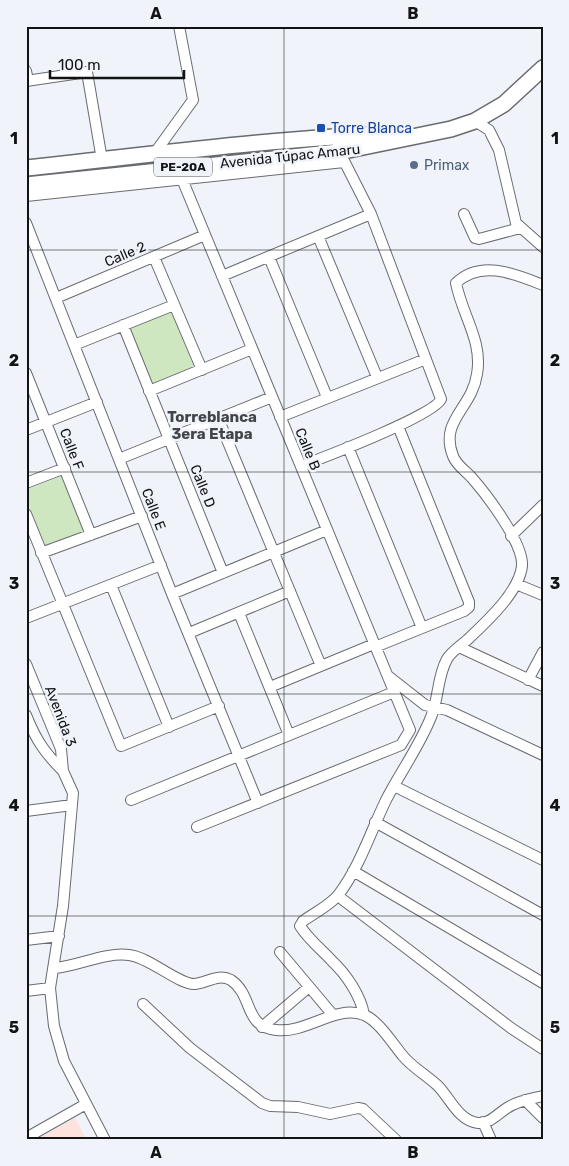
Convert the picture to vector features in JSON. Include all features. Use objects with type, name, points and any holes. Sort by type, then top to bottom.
[{"type":"highway","name":"Avenida Túpac Amaru","points":[[26,185],[342,157],[475,121],[509,100],[543,68]]},
{"type":"highway","name":"Avenida Túpac Amaru","points":[[26,168],[332,137],[434,132]]},
{"type":"street","points":[[154,154],[193,100],[179,26]]},
{"type":"street","points":[[27,77],[87,72],[102,160]]},
{"type":"street","points":[[475,121],[489,130],[499,150],[516,223],[543,247]]},
{"type":"street","points":[[301,466],[398,426],[440,404],[441,400],[370,214],[332,137]]},
{"type":"street","points":[[26,196],[182,179],[342,157]]},
{"type":"street","name":"Calle B","points":[[182,179],[410,730],[401,745],[258,803]]},
{"type":"street","points":[[222,276],[370,214]]},
{"type":"street","points":[[464,214],[475,238],[479,239],[520,228]]},
{"type":"street","name":"Calle E","points":[[26,223],[172,594],[258,803]]},
{"type":"street","name":"Calle 2","points":[[56,298],[205,235]]},
{"type":"street","points":[[318,236],[377,378]]},
{"type":"street","points":[[26,254],[37,249]]},
{"type":"street","points":[[154,257],[202,370]]},
{"type":"street","points":[[269,257],[327,398]]},
{"type":"street","points":[[364,1015],[362,1002],[333,961],[318,948],[300,926],[303,921],[338,896],[353,871],[394,786],[421,744],[435,708],[438,682],[448,658],[490,618],[516,584],[522,566],[511,536],[488,496],[454,459],[447,440],[450,426],[472,395],[478,373],[478,351],[456,283],[464,276],[486,270],[509,272],[543,286]]},
{"type":"street","points":[[74,345],[174,305]]},
{"type":"street","name":"Calle D","points":[[123,325],[223,573]]},
{"type":"street","points":[[149,391],[252,349]]},
{"type":"street","points":[[280,417],[426,359]]},
{"type":"street","name":"Calle F","points":[[26,374],[91,535]]},
{"type":"street","points":[[119,459],[272,396]]},
{"type":"street","points":[[26,430],[97,402]]},
{"type":"street","points":[[218,418],[321,666]]},
{"type":"street","points":[[270,687],[464,611],[469,606],[398,426]]},
{"type":"street","points":[[348,447],[422,628]]},
{"type":"street","points":[[26,483],[65,468]]},
{"type":"street","points":[[511,536],[543,505]]},
{"type":"street","points":[[26,514],[121,746],[219,706]]},
{"type":"street","points":[[42,554],[142,516]]},
{"type":"street","points":[[172,594],[327,530]]},
{"type":"street","points":[[26,618],[161,565]]},
{"type":"street","points":[[516,584],[543,595]]},
{"type":"street","points":[[111,585],[169,727]]},
{"type":"street","points":[[189,633],[290,591]]},
{"type":"street","points":[[239,612],[289,735]]},
{"type":"street","points":[[459,647],[543,686]]},
{"type":"street","points":[[528,680],[543,652]]},
{"type":"street","name":"Avenida 3","points":[[26,664],[61,749],[63,771]]},
{"type":"street","points":[[387,676],[425,705],[446,710],[543,755]]},
{"type":"street","points":[[131,800],[394,692]]},
{"type":"street","name":"Avenida 3","points":[[26,715],[45,754],[63,771]]},
{"type":"street","points":[[63,771],[73,793],[59,936],[55,968],[50,988],[54,1026],[64,1061],[105,1140]]},
{"type":"street","points":[[394,786],[543,860]]},
{"type":"street","points":[[197,828],[258,803]]},
{"type":"street","points":[[26,811],[72,805]]},
{"type":"street","points":[[375,822],[543,915]]},
{"type":"street","points":[[353,871],[543,983]]},
{"type":"street","points":[[338,896],[511,1028],[543,1049]]},
{"type":"street","points":[[26,940],[59,936]]},
{"type":"street","points":[[280,952],[333,1015]]},
{"type":"street","points":[[55,968],[70,967],[115,955],[130,955],[194,984],[222,977],[231,981],[239,990],[250,1007],[253,1019],[262,1027],[277,1030],[294,1030],[333,1015],[347,1013],[364,1015],[392,1040],[408,1061],[439,1087],[450,1103],[462,1115],[477,1123],[491,1120],[508,1107],[525,1100],[543,1096]]},
{"type":"street","points":[[262,1027],[309,987]]},
{"type":"street","points":[[26,991],[50,988]]},
{"type":"street","points":[[143,1004],[190,1048],[262,1103],[270,1106],[298,1107],[330,1114],[358,1108],[363,1109],[396,1140]]},
{"type":"street","points":[[525,1100],[543,1118]]},
{"type":"street","points":[[26,1138],[86,1104]]},
{"type":"street","points":[[484,1122],[491,1140]]},
{"type":"shaded area","points":[[75,1118],[87,1140],[36,1140]]},
{"type":"green space","points":[[171,311],[194,367],[152,384],[129,328]]},
{"type":"green space","points":[[61,476],[84,531],[46,547],[26,499],[26,490]]},
{"type":"place","name":"Torre Blanca","points":[[321,128]]},
{"type":"place","name":"Primax","points":[[414,165]]},
{"type":"district","name":"Torreblanca 3era Etapa","points":[[212,426]]}]
